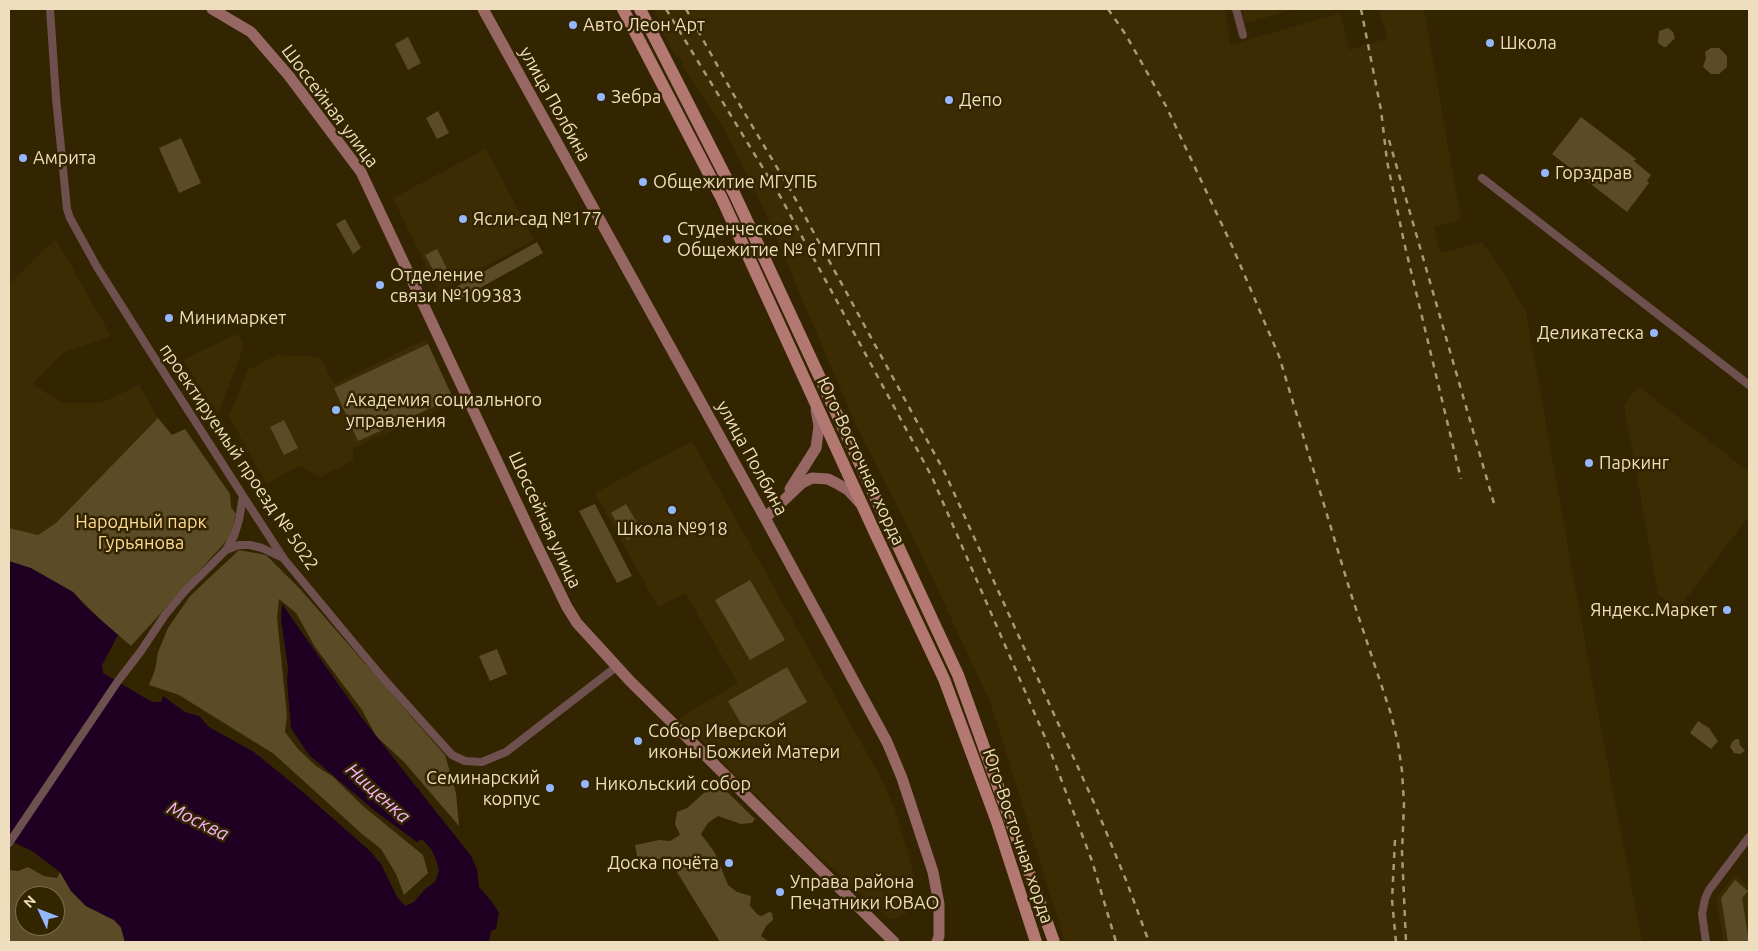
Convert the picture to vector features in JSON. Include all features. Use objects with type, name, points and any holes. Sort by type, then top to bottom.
[{"type":"main road","name":"Шоссейная улица","points":[[212,9],[251,32],[283,69],[361,172],[567,607],[577,623],[616,667],[894,942]]},
{"type":"main road","name":"улица Полбина","points":[[483,9],[887,742],[902,778],[933,872],[939,904],[939,936],[937,942]]},
{"type":"main road","name":"Юго-Восточная хорда","points":[[623,9],[722,199],[944,679],[997,822],[1036,942]]},
{"type":"main road","name":"Юго-Восточная хорда","points":[[640,9],[735,195],[958,676],[1054,942]]},
{"type":"main road","points":[[780,505],[816,448],[819,426],[814,401]]},
{"type":"main road","points":[[765,518],[802,483],[818,477],[836,483],[848,490],[863,506]]},
{"type":"street","name":"проектируемый проезд № 5022","points":[[50,9],[56,98],[70,218],[242,496],[284,559],[382,677],[446,748],[458,758],[482,762],[506,752],[616,667]]},
{"type":"street","points":[[1236,9],[1243,35]]},
{"type":"street","points":[[1482,178],[1749,385]]},
{"type":"street","points":[[9,842],[165,615],[184,592],[226,550],[234,536],[239,520],[242,496]]},
{"type":"street","points":[[226,550],[239,545],[250,545],[262,548],[284,559]]},
{"type":"street","points":[[1706,942],[1702,914],[1704,899],[1749,837]]},
{"type":"shaded area","points":[[654,9],[1225,9],[1230,45],[1340,13],[1349,50],[1388,38],[1378,9],[1424,9],[1461,220],[1434,227],[1440,253],[1482,242],[1503,272],[1526,312],[1594,692],[1642,942],[1065,942],[991,704],[919,549],[856,425],[765,212],[725,131],[685,69],[679,56],[676,57],[661,29],[664,27]]},
{"type":"shaded area","points":[[1242,9],[1294,9],[1244,24]]},
{"type":"shaded area","name":"Ясли-сад №177","points":[[486,149],[534,240],[439,292],[393,198]]},
{"type":"shaded area","points":[[56,239],[111,336],[63,353],[32,384],[62,403],[101,403],[139,385],[158,418],[56,523],[38,535],[9,528],[9,284]]},
{"type":"shaded area","points":[[237,334],[244,346],[218,413],[183,360]]},
{"type":"shaded area","name":"Академия социального управления","points":[[426,339],[455,403],[353,448],[353,461],[320,477],[299,466],[266,484],[229,416],[248,370],[277,355],[320,357],[334,384]]},
{"type":"shaded area","points":[[1638,386],[1749,472],[1749,516],[1678,609],[1658,594],[1624,405]]},
{"type":"shaded area","points":[[692,441],[882,780],[895,810],[916,880],[905,915],[890,920],[806,845],[679,718],[738,683],[685,593],[658,607],[595,493]]},
{"type":"shaded area","points":[[1735,875],[1749,886],[1749,942],[1724,942],[1716,899]]},
{"type":"green space","points":[[1668,28],[1673,32],[1675,38],[1664,47],[1658,43],[1659,31]]},
{"type":"green space","points":[[408,37],[421,63],[408,70],[395,44]]},
{"type":"green space","points":[[1711,48],[1719,48],[1727,56],[1727,67],[1719,74],[1711,74],[1703,67],[1706,58],[1705,52]]},
{"type":"green space","points":[[438,111],[449,133],[437,139],[426,118]]},
{"type":"green space","points":[[1581,117],[1636,159],[1634,161],[1651,175],[1647,181],[1649,183],[1627,212],[1552,154]]},
{"type":"green space","points":[[181,138],[201,183],[179,193],[159,148]]},
{"type":"green space","points":[[345,219],[361,248],[353,254],[336,224]]},
{"type":"green space","points":[[537,242],[543,253],[460,299],[454,288]]},
{"type":"green space","points":[[437,249],[447,269],[436,275],[425,255]]},
{"type":"green space","points":[[428,344],[453,398],[358,441],[334,388]]},
{"type":"green space","name":"Народный парк Гурьянова","points":[[158,418],[172,435],[185,429],[230,494],[231,507],[236,514],[230,537],[131,646],[73,592],[9,561],[9,528],[38,535],[56,523]]},
{"type":"green space","points":[[284,420],[298,448],[284,455],[270,427]]},
{"type":"green space","points":[[595,504],[632,576],[617,583],[579,511]]},
{"type":"green space","points":[[626,504],[642,531],[627,540],[611,513]]},
{"type":"green space","points":[[239,550],[266,555],[300,589],[445,755],[456,793],[459,826],[404,762],[376,736],[362,710],[315,647],[296,613],[279,599],[277,618],[287,715],[285,732],[298,749],[316,766],[332,776],[363,806],[423,855],[428,873],[404,895],[396,874],[381,849],[274,754],[179,695],[149,685],[155,670],[158,652],[168,628],[190,596]]},
{"type":"green space","points":[[750,580],[785,640],[750,660],[715,600]]},
{"type":"green space","points":[[497,649],[507,674],[490,681],[479,656]]},
{"type":"green space","points":[[787,667],[807,702],[748,736],[728,701]]},
{"type":"green space","points":[[1698,721],[1709,728],[1718,741],[1711,749],[1690,733]]},
{"type":"green space","points":[[1736,739],[1739,739],[1740,745],[1745,751],[1740,754],[1734,753],[1730,747]]},
{"type":"green space","points":[[719,784],[755,819],[752,823],[741,824],[718,816],[708,823],[701,834],[715,853],[728,885],[737,892],[751,896],[750,906],[758,915],[762,916],[769,912],[772,913],[773,920],[766,926],[761,936],[769,942],[720,942],[672,864],[661,859],[637,856],[635,845],[659,840],[670,841],[680,835],[675,824],[677,812],[687,808],[705,792],[716,788]]},
{"type":"green space","points":[[28,867],[44,876],[57,878],[60,872],[71,891],[86,906],[114,920],[121,928],[125,942],[9,942],[9,870],[18,871]]},
{"type":"green space","points":[[1735,880],[1748,891],[1742,898],[1749,942],[1728,942],[1721,898]]},
{"type":"water","points":[[9,561],[31,568],[73,592],[85,606],[118,635],[102,665],[103,673],[152,702],[161,702],[163,696],[185,712],[199,716],[209,727],[254,752],[370,851],[381,864],[397,897],[405,906],[414,902],[425,889],[435,882],[439,870],[435,857],[422,839],[417,842],[376,812],[309,755],[291,728],[287,681],[288,668],[281,619],[282,604],[362,718],[471,856],[477,869],[479,887],[499,913],[496,929],[491,931],[489,942],[125,942],[121,927],[114,920],[86,906],[71,891],[60,872],[32,851],[9,840]]},
{"type":"railway","points":[[666,9],[780,196],[932,477],[1047,742],[1092,861],[1116,942]]},
{"type":"railway","points":[[686,9],[732,92],[791,191],[945,473],[1095,805],[1149,942]]},
{"type":"railway","points":[[1108,9],[1126,35],[1166,106],[1233,248],[1279,356],[1351,594],[1391,714],[1398,743],[1404,804],[1402,852],[1406,942]]},
{"type":"railway","points":[[1361,9],[1381,110],[1387,161],[1404,242],[1461,479]]},
{"type":"railway","points":[[1389,140],[1495,507]]},
{"type":"railway","points":[[1395,840],[1392,900],[1396,942]]},
{"type":"place","name":"Авто Леон Арт","points":[[573,25]]},
{"type":"place","name":"Школа","points":[[1490,43]]},
{"type":"place","name":"Зебра","points":[[601,97]]},
{"type":"place","name":"Депо","points":[[949,100]]},
{"type":"place","name":"Амрита","points":[[23,158]]},
{"type":"place","name":"Горздрав","points":[[1545,173]]},
{"type":"place","name":"Общежитие МГУПБ","points":[[643,182]]},
{"type":"place","name":"Ясли-сад №177","points":[[463,219]]},
{"type":"place","name":"Студенческое Общежитие № 6 МГУПП","points":[[667,239]]},
{"type":"place","name":"Отделение связи №109383","points":[[380,285]]},
{"type":"place","name":"Минимаркет","points":[[169,318]]},
{"type":"place","name":"Деликатеска","points":[[1654,333]]},
{"type":"place","name":"Академия социального управления","points":[[336,410]]},
{"type":"place","name":"Паркинг","points":[[1589,463]]},
{"type":"place","name":"Школа №918","points":[[672,510]]},
{"type":"place","name":"Яндекс.Маркет","points":[[1727,610]]},
{"type":"place","name":"Собор Иверской иконы Божией Матери","points":[[638,741]]},
{"type":"place","name":"Никольский собор","points":[[585,784]]},
{"type":"place","name":"Семинарский корпус","points":[[550,788]]},
{"type":"place","name":"Доска почёта","points":[[729,863]]},
{"type":"place","name":"Управа района Печатники ЮВАО","points":[[780,892]]},
{"type":"water label","name":"Нищенка","points":[[378,793]]},
{"type":"water label","name":"Москва","points":[[198,821]]}]
